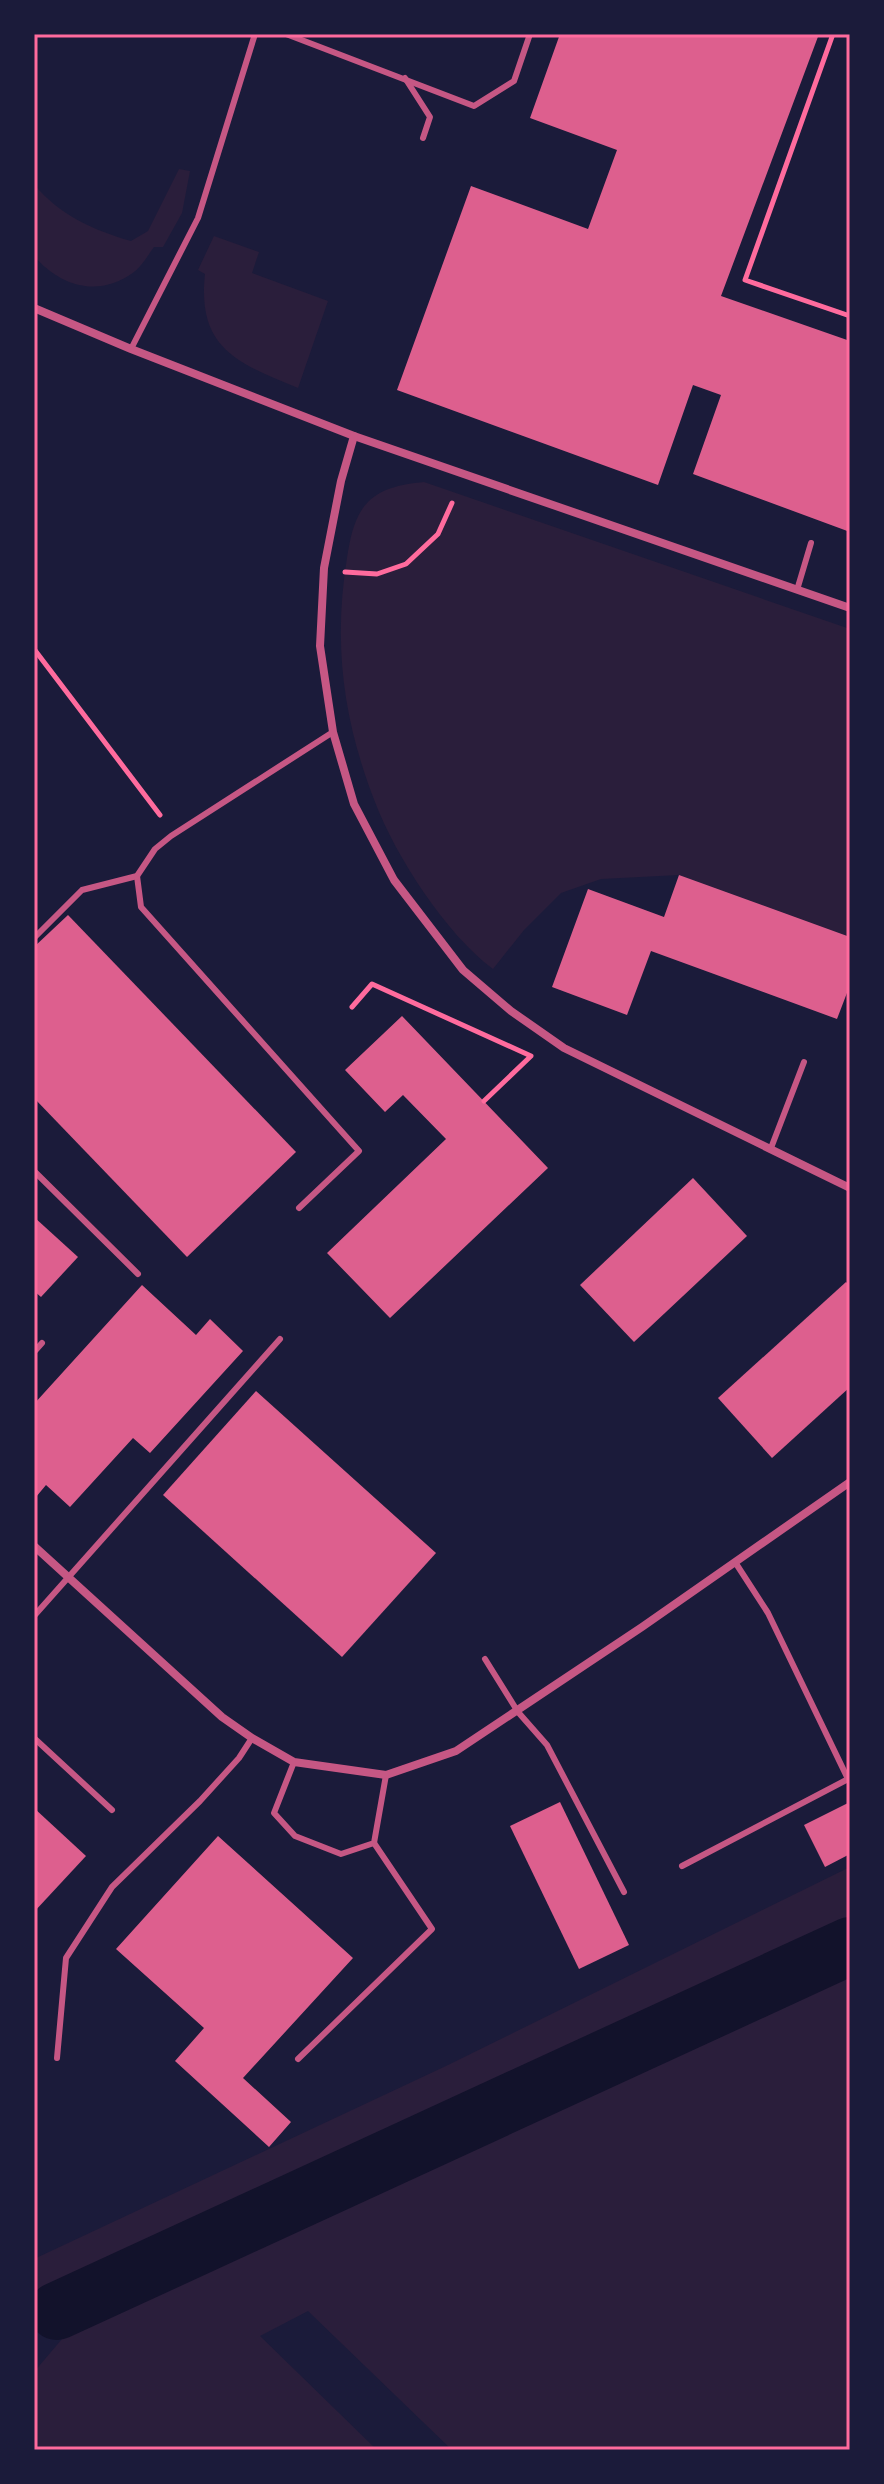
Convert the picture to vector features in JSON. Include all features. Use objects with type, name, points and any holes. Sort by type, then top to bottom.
[{"type":"street","points":[[34,308],[354,436],[850,608]]},
{"type":"street","points":[[354,436],[341,481],[324,568],[320,646],[333,732],[354,804],[393,878],[463,970],[511,1011],[564,1048],[850,1188]]},
{"type":"street","points":[[34,1546],[222,1717],[252,1738],[294,1762],[386,1775],[456,1751],[518,1712],[850,1482]]},
{"type":"lane","points":[[131,349],[198,218],[255,34]]},
{"type":"lane","points":[[286,34],[474,106],[514,81],[530,34]]},
{"type":"lane","points":[[405,78],[430,117],[423,138]]},
{"type":"lane","points":[[797,590],[811,543]]},
{"type":"lane","points":[[299,1208],[359,1151],[141,907],[137,876],[155,849],[171,836],[333,732]]},
{"type":"lane","points":[[34,938],[82,890],[137,876]]},
{"type":"lane","points":[[771,1148],[804,1062]]},
{"type":"lane","points":[[34,1171],[138,1274]]},
{"type":"lane","points":[[34,1616],[280,1339]]},
{"type":"lane","points":[[34,1352],[42,1343]]},
{"type":"lane","points":[[682,1866],[849,1779],[768,1613],[735,1562]]},
{"type":"lane","points":[[485,1659],[518,1712],[547,1745],[624,1892]]},
{"type":"lane","points":[[34,1738],[112,1810]]},
{"type":"lane","points":[[57,2058],[66,1958],[112,1887],[200,1801],[239,1758],[252,1738]]},
{"type":"lane","points":[[294,1762],[274,1813],[295,1836],[341,1854],[374,1843]]},
{"type":"lane","points":[[298,2059],[432,1929],[374,1843],[386,1775]]},
{"type":"path","points":[[833,34],[745,280],[850,316]]},
{"type":"path","points":[[345,572],[377,574],[406,564],[438,534],[452,503]]},
{"type":"path","points":[[34,649],[160,815]]},
{"type":"path","points":[[352,1007],[372,984],[531,1056],[484,1101]]},
{"type":"shaded area","points":[[179,169],[190,171],[182,213],[163,247],[154,247],[137,270],[121,280],[94,287],[68,282],[34,256],[34,184],[66,213],[103,232],[131,241],[148,231]]},
{"type":"shaded area","points":[[214,236],[259,252],[252,273],[328,301],[298,388],[240,360],[215,336],[204,299],[205,274],[198,270]]},
{"type":"shaded area","points":[[424,482],[850,629],[850,937],[679,875],[601,879],[561,893],[524,930],[493,969],[458,936],[424,893],[384,824],[355,741],[341,651],[347,558],[359,514],[380,493],[402,485]]},
{"type":"shaded area","points":[[850,1867],[850,1927],[34,2310],[34,2259],[446,2066]]},
{"type":"shaded area","points":[[850,1954],[850,2450],[452,2450],[308,2311],[260,2336],[377,2450],[45,2450],[34,2443],[34,2372],[79,2319],[194,2256]]},
{"type":"building","points":[[560,34],[819,34],[721,296],[850,341],[850,532],[693,474],[721,395],[693,385],[658,485],[397,390],[471,186],[588,229],[617,150],[530,118]]},
{"type":"building","points":[[679,875],[850,937],[850,985],[837,1019],[651,951],[627,1015],[552,987],[588,889],[664,917]]},
{"type":"building","points":[[68,915],[296,1152],[187,1257],[34,1098],[34,947]]},
{"type":"building","points":[[402,1016],[548,1168],[390,1318],[327,1253],[446,1139],[403,1095],[385,1112],[345,1070]]},
{"type":"building","points":[[693,1178],[747,1236],[634,1342],[580,1285]]},
{"type":"building","points":[[34,1217],[78,1257],[41,1297],[34,1291]]},
{"type":"building","points":[[846,1282],[850,1286],[850,1387],[772,1458],[718,1398]]},
{"type":"building","points":[[142,1285],[196,1335],[210,1319],[243,1351],[150,1453],[133,1438],[70,1507],[46,1485],[36,1497],[34,1404]]},
{"type":"building","points":[[256,1391],[436,1553],[342,1657],[163,1495]]},
{"type":"building","points":[[560,1802],[629,1945],[579,1969],[510,1826]]},
{"type":"building","points":[[850,1802],[850,1854],[825,1867],[804,1825]]},
{"type":"building","points":[[34,1808],[86,1856],[34,1912]]},
{"type":"building","points":[[218,1836],[353,1958],[243,2078],[291,2122],[269,2147],[175,2061],[204,2028],[116,1949]]},
{"type":"waterway","points":[[57,2311],[850,1946]]}]
